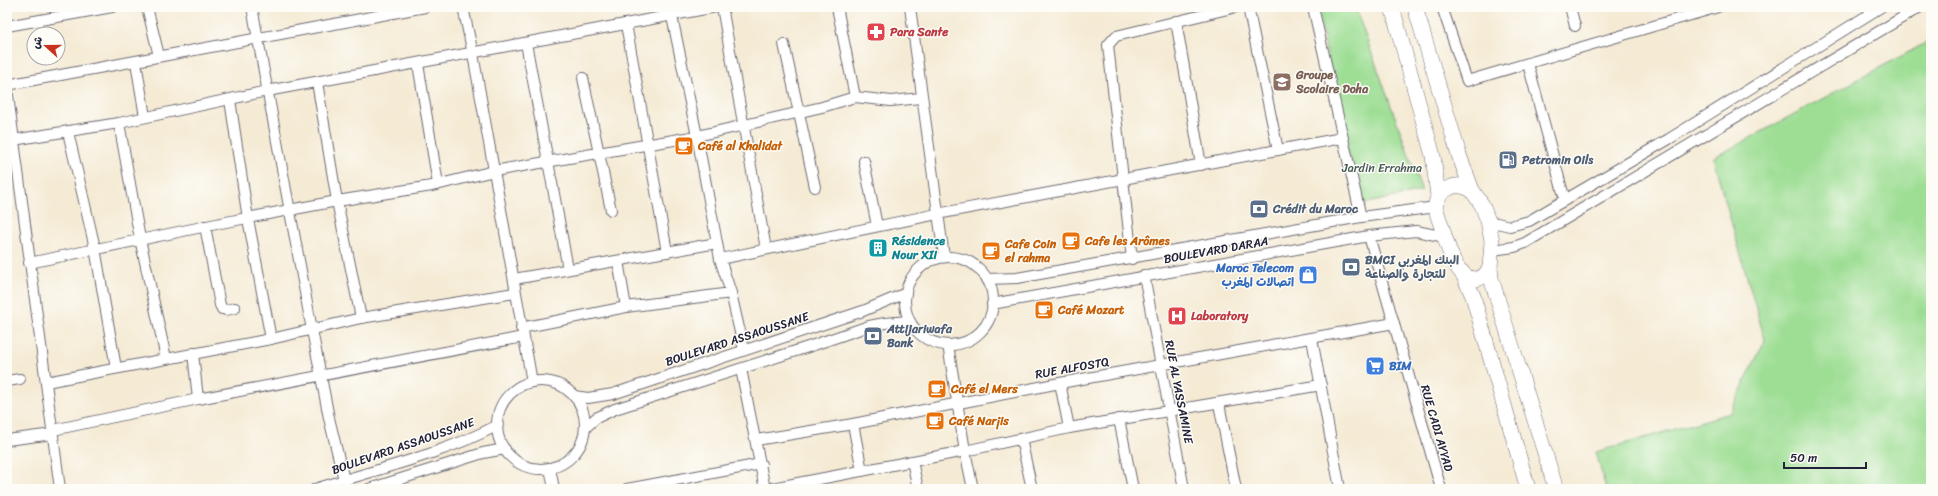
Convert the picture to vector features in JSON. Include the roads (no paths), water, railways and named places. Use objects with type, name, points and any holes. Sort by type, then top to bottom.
[{"type":"main road","points":[[1392,7],[1433,156],[1437,202],[1445,237],[1453,261],[1468,277],[1476,279],[1485,275],[1490,268]]},
{"type":"main road","points":[[1415,7],[1459,155],[1472,190],[1482,205],[1488,221],[1492,250],[1490,268],[1493,288],[1556,489]]},
{"type":"main road","points":[[1437,202],[1444,191],[1452,187],[1461,186],[1472,190]]},
{"type":"main road","points":[[1462,272],[1473,296],[1528,489]]},
{"type":"street","points":[[7,26],[60,12],[112,7]]},
{"type":"street","points":[[147,7],[159,56]]},
{"type":"street","points":[[252,7],[312,330],[344,480]]},
{"type":"street","points":[[7,85],[425,7]]},
{"type":"street","points":[[463,7],[473,54],[532,382]]},
{"type":"street","points":[[13,140],[119,123],[267,91],[473,54],[626,24],[671,11],[716,7]]},
{"type":"street","points":[[722,7],[766,249]]},
{"type":"street","points":[[837,7],[855,97]]},
{"type":"street","points":[[910,7],[921,98],[944,257]]},
{"type":"street","points":[[1132,259],[1108,45],[1116,36],[1236,7]]},
{"type":"street","points":[[1248,7],[1278,150]]},
{"type":"street","points":[[1313,7],[1361,217]]},
{"type":"street","points":[[1442,7],[1467,81],[1718,7]]},
{"type":"street","points":[[1570,7],[1575,26]]},
{"type":"street","points":[[1488,221],[1502,225],[1523,223],[1669,139],[1881,7]]},
{"type":"street","points":[[1492,250],[1514,246],[1525,242],[1920,7]]},
{"type":"street","points":[[671,11],[697,136],[720,259],[731,293],[744,350]]},
{"type":"street","points":[[1176,21],[1201,165]]},
{"type":"street","points":[[626,24],[667,252]]},
{"type":"street","points":[[526,43],[568,269]]},
{"type":"street","points":[[784,44],[815,187]]},
{"type":"street","points":[[136,62],[145,117]]},
{"type":"street","points":[[418,64],[438,184]]},
{"type":"street","points":[[1528,64],[1565,200]]},
{"type":"street","points":[[583,78],[611,210]]},
{"type":"street","points":[[317,82],[337,201],[361,318]]},
{"type":"street","points":[[7,88],[60,489]]},
{"type":"street","points":[[30,263],[95,248],[289,210],[438,184],[494,171],[697,136],[743,126],[855,97],[890,101],[921,98]]},
{"type":"street","points":[[230,100],[248,219],[271,339]]},
{"type":"street","points":[[119,123],[140,239],[166,358]]},
{"type":"street","points":[[68,132],[95,248],[116,368]]},
{"type":"street","points":[[720,259],[937,214],[1342,138]]},
{"type":"street","points":[[864,161],[877,226]]},
{"type":"street","name":"BOULEVARD DARAA","points":[[987,279],[1017,278],[1132,259],[1437,202]]},
{"type":"street","points":[[205,226],[220,305],[222,309],[226,310],[235,308]]},
{"type":"street","name":"BOULEVARD DARAA","points":[[992,304],[1144,275],[1369,236],[1416,232],[1445,237]]},
{"type":"street","name":"RUE CADI AYYAD","points":[[1369,236],[1438,488]]},
{"type":"street","points":[[514,279],[717,244]]},
{"type":"street","points":[[944,257],[961,258],[976,266],[987,279],[992,294],[992,304],[988,321],[980,332],[969,340],[948,345],[933,342],[919,334],[910,322],[905,307],[906,293],[913,276],[919,269],[930,261],[944,257]]},
{"type":"street","points":[[618,261],[626,307]]},
{"type":"street","name":"RUE AL YASSAMINE","points":[[1144,275],[1184,489]]},
{"type":"street","points":[[46,382],[271,339],[361,318],[515,293]]},
{"type":"street","points":[[7,440],[53,432],[198,399],[321,376],[522,333],[626,307],[731,293]]},
{"type":"street","name":"BOULEVARD ASSAOUSSANE","points":[[574,396],[588,398],[613,394],[863,311],[906,293]]},
{"type":"street","points":[[585,428],[596,418],[616,409],[869,326],[885,323],[910,322]]},
{"type":"street","name":"RUE ALFOSTQ","points":[[756,440],[853,424],[1060,383],[1312,339],[1394,323]]},
{"type":"street","points":[[1312,339],[1340,489]]},
{"type":"street","points":[[948,345],[965,451],[973,489]]},
{"type":"street","points":[[193,353],[198,399]]},
{"type":"street","points":[[741,369],[766,489],[813,485],[862,471],[965,451],[1069,428],[1218,404],[1320,385]]},
{"type":"street","points":[[7,381],[20,379]]},
{"type":"street","points":[[532,382],[555,383],[562,386],[574,396],[583,410],[585,428],[581,442],[574,454],[567,460],[550,468],[539,468],[525,465],[512,457],[505,449],[500,438],[498,426],[500,410],[508,396],[521,386],[532,382]]},
{"type":"street","points":[[1060,383],[1069,428]]},
{"type":"street","points":[[1218,404],[1236,489]]},
{"type":"street","points":[[1119,419],[1133,489]]},
{"type":"street","points":[[853,424],[862,471]]},
{"type":"street","name":"BOULEVARD ASSAOUSSANE","points":[[315,489],[478,436],[498,426]]},
{"type":"street","points":[[1021,439],[1032,489]]},
{"type":"street","points":[[369,489],[483,453],[505,449]]},
{"type":"street","points":[[912,461],[918,489]]},
{"type":"street","points":[[627,489],[661,486],[761,464]]},
{"type":"street","points":[[550,468],[554,489]]},
{"type":"place","name":"Para Sante","points":[[876,32]]},
{"type":"place","name":"Groupe Scolaire Doha","points":[[1282,82]]},
{"type":"place","name":"Café al Khalidat","points":[[684,146]]},
{"type":"place","name":"Petromin Oils","points":[[1508,160]]},
{"type":"place","name":"Crédit du Maroc","points":[[1259,209]]},
{"type":"place","name":"Cafe les Arômes","points":[[1071,241]]},
{"type":"place","name":"Résidence Nour XII","points":[[878,248]]},
{"type":"place","name":"Cafe Coin el rahma","points":[[991,251]]},
{"type":"place","name":"BMCI البنك المغربي للتجارة والصناعة","points":[[1351,267]]},
{"type":"place","name":"Maroc Telecom اتصالات المغرب","points":[[1308,275]]},
{"type":"place","name":"Café Mozart","points":[[1044,310]]},
{"type":"place","name":"Laboratory","points":[[1177,316]]},
{"type":"place","name":"Attijariwafa Bank","points":[[873,336]]},
{"type":"place","name":"BIM","points":[[1375,366]]},
{"type":"place","name":"Café el Mers","points":[[937,389]]},
{"type":"place","name":"Café Narjis","points":[[935,421]]},
{"type":"park label","name":"Jardin Errahma","points":[[1382,168]]}]
